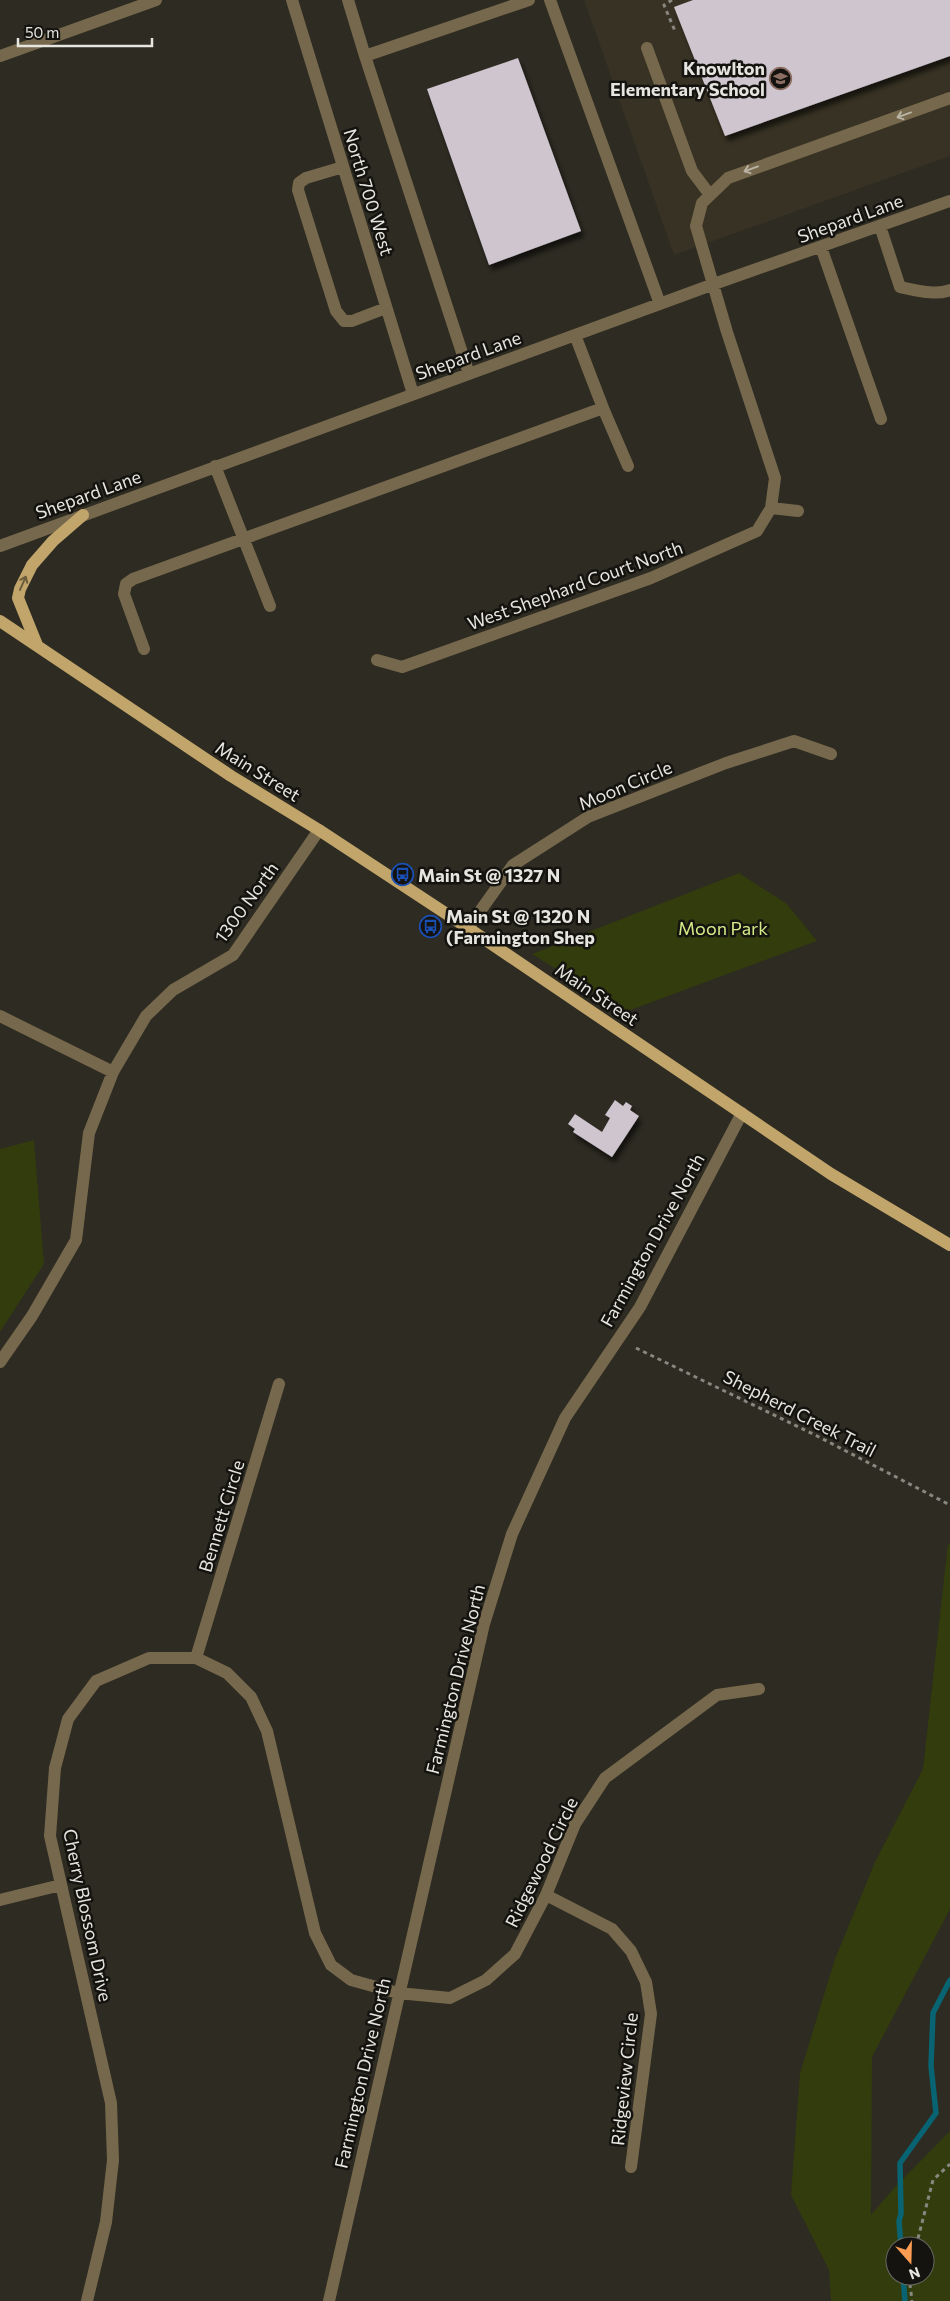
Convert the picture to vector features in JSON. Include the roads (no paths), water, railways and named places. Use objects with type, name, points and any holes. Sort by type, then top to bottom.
[{"type":"main road","points":[[37,645],[18,598],[20,589],[32,565],[53,541],[83,515]]},
{"type":"main road","name":"Main Street","points":[[0,621],[231,776],[319,830],[468,928],[831,1174],[950,1245]]},
{"type":"street","points":[[0,56],[156,0]]},
{"type":"street","name":"North 700 West","points":[[292,0],[413,394]]},
{"type":"street","points":[[348,0],[469,374]]},
{"type":"street","points":[[366,56],[529,0]]},
{"type":"street","points":[[550,0],[660,304]]},
{"type":"street","points":[[647,48],[692,171],[710,195]]},
{"type":"street","points":[[798,511],[771,508],[775,478],[730,341],[696,226],[702,203],[728,178],[950,98]]},
{"type":"street","points":[[343,167],[306,178],[298,183],[298,190],[336,311],[344,321],[352,321],[386,308]]},
{"type":"street","name":"Shepard Lane","points":[[0,546],[714,284],[950,201]]},
{"type":"street","points":[[880,226],[900,287],[922,292],[943,293],[950,290]]},
{"type":"street","points":[[821,247],[881,419]]},
{"type":"street","points":[[575,335],[628,466]]},
{"type":"street","points":[[144,650],[124,594],[126,584],[133,579],[603,408]]},
{"type":"street","points":[[215,466],[270,606]]},
{"type":"street","name":"West Shephard Court North","points":[[377,660],[402,667],[651,578],[757,531],[771,508]]},
{"type":"street","name":"Moon Circle","points":[[468,928],[513,865],[588,817],[726,764],[794,741],[831,754]]},
{"type":"street","name":"1300 North","points":[[0,1362],[32,1316],[76,1240],[90,1133],[113,1072],[146,1016],[173,990],[233,955],[319,830]]},
{"type":"street","points":[[0,1016],[113,1072]]},
{"type":"street","name":"Farmington Drive North","points":[[329,2301],[484,1624],[512,1534],[565,1418],[640,1307],[742,1113]]},
{"type":"street","name":"Bennett Circle","points":[[196,1658],[280,1384]]},
{"type":"street","name":"Cherry Blossom Drive","points":[[87,2301],[106,2222],[113,2160],[112,2104],[50,1836],[55,1768],[68,1719],[96,1681],[149,1658],[196,1658],[227,1673],[251,1698],[267,1731],[315,1932],[332,1965],[351,1980],[398,1993]]},
{"type":"street","name":"Ridgewood Circle","points":[[398,1993],[450,1998],[486,1980],[515,1954],[546,1895],[575,1824],[605,1778],[717,1695],[759,1689]]},
{"type":"street","points":[[0,1900],[61,1885]]},
{"type":"street","name":"Ridgeview Circle","points":[[546,1895],[612,1929],[631,1950],[646,1982],[651,2014],[631,2168]]},
{"type":"waterway","points":[[900,2236],[900,2163],[936,2113],[931,2066],[933,2013],[950,1980]]},
{"type":"waterway","points":[[904,2286],[905,2301]]},
{"type":"place","name":"Knowlton Elementary School","points":[[781,78]]},
{"type":"place","name":"Main St @ 1327 N","points":[[402,875]]},
{"type":"place","name":"Main St @ 1320 N (Farmington Shep","points":[[430,926]]},
{"type":"park label","name":"Moon Park","points":[[723,928]]}]
